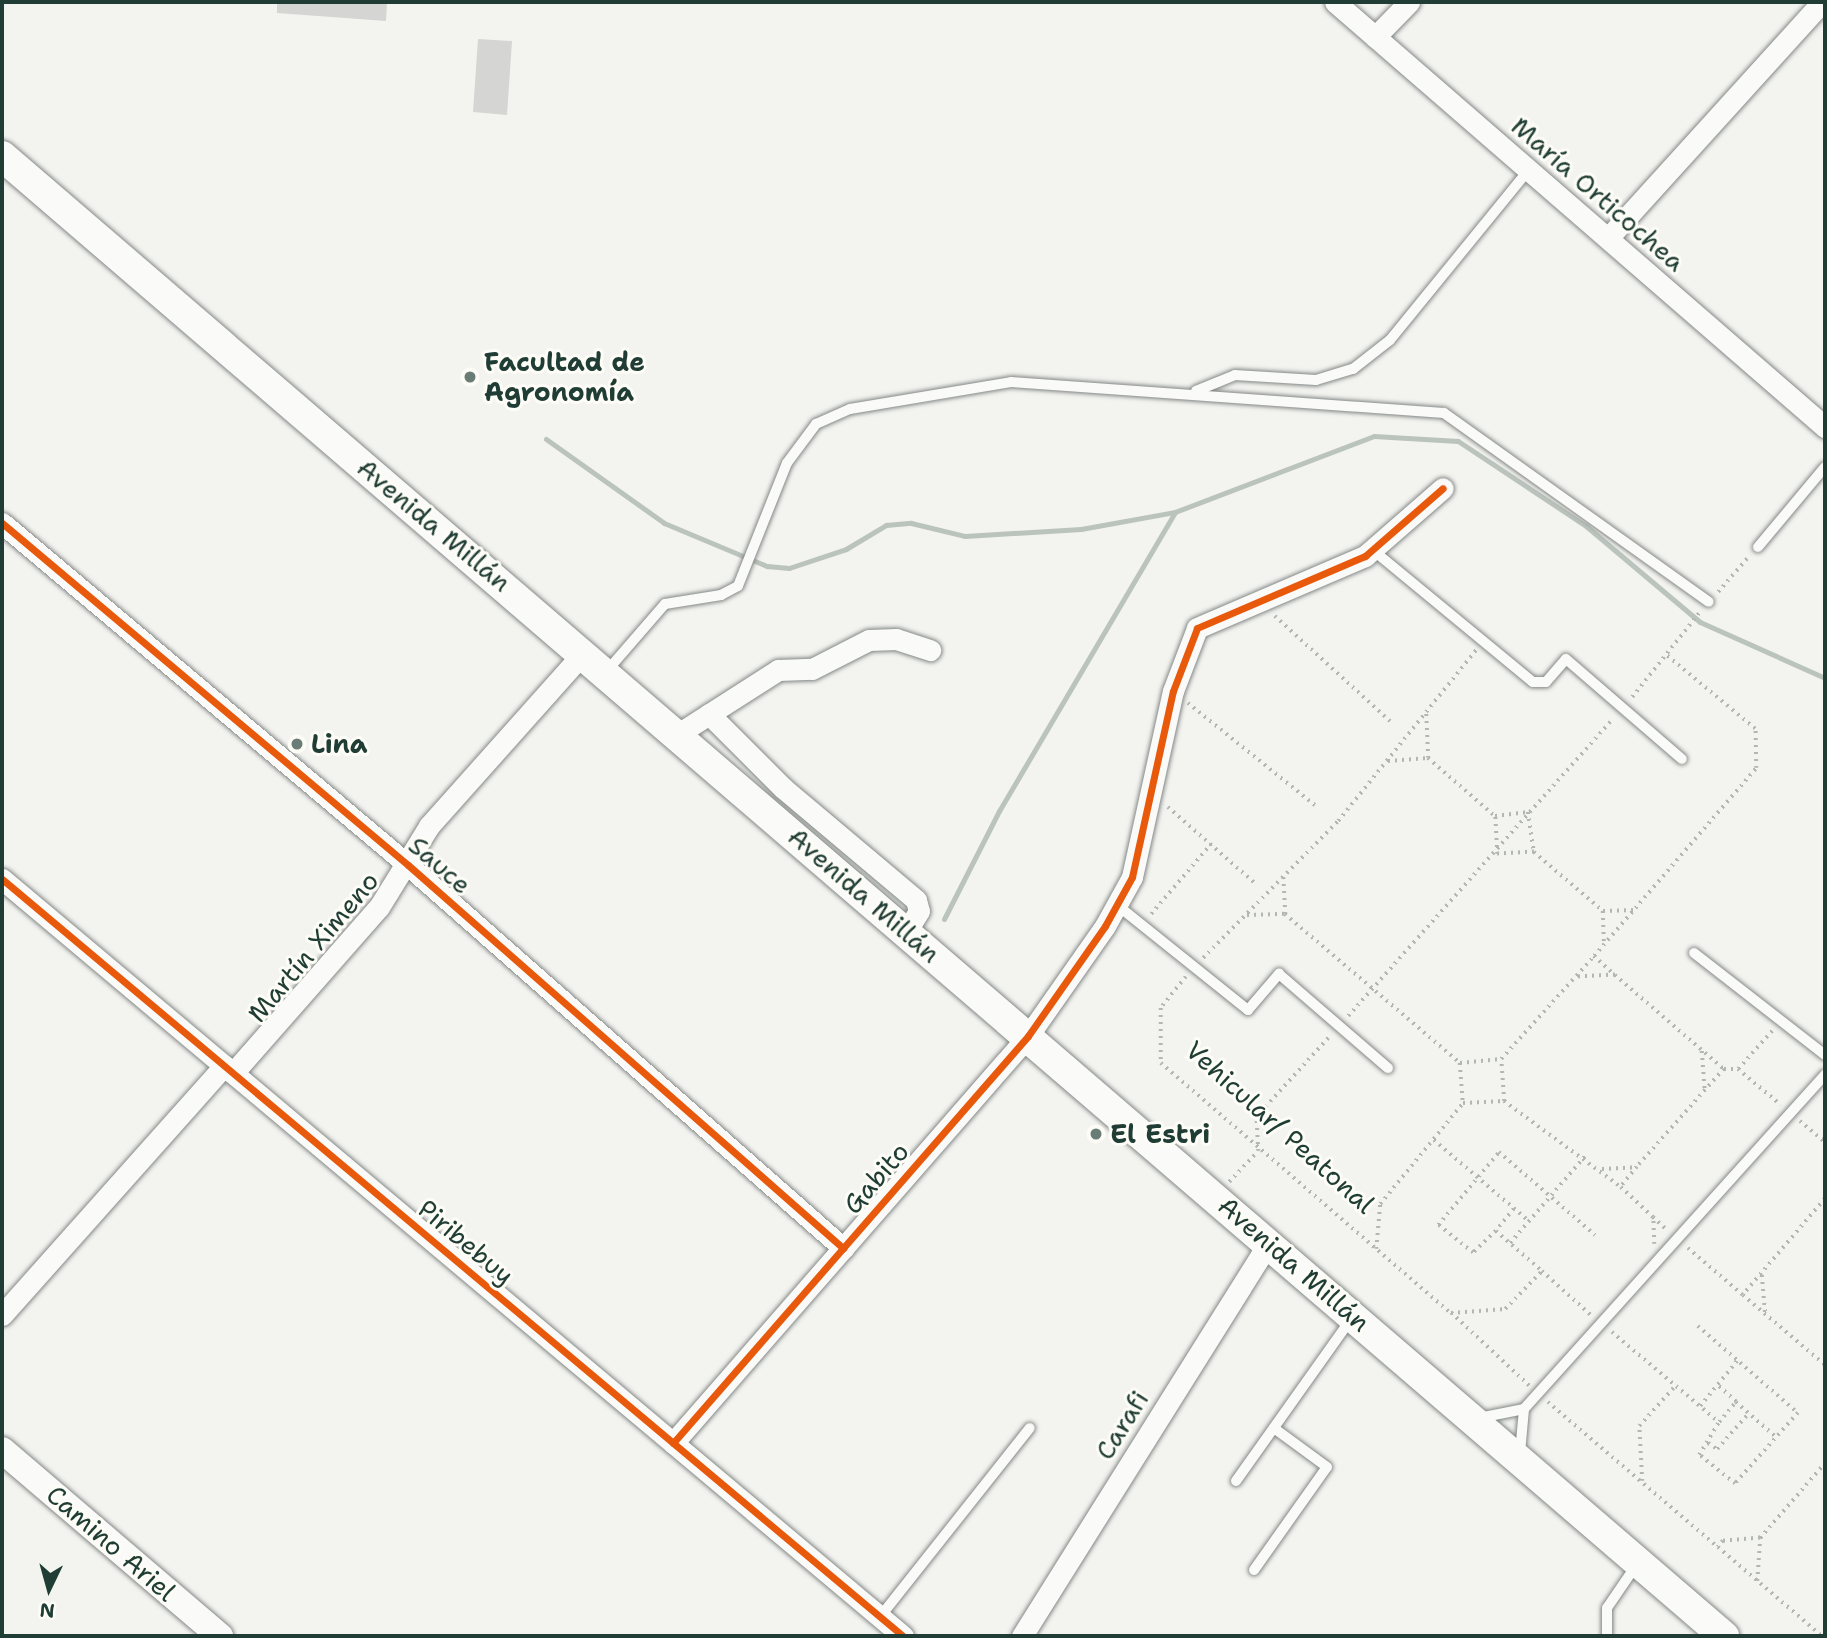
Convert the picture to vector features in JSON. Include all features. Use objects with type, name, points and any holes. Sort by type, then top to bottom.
[{"type":"main road","name":"Avenida Millán","points":[[2,156],[595,662],[1724,1636]]},
{"type":"street","name":"María Orticochea","points":[[1335,2],[1825,427]]},
{"type":"street","points":[[1375,37],[1409,2]]},
{"type":"street","points":[[1608,238],[1822,2]]},
{"type":"street","points":[[1028,1036],[1117,905],[1132,877],[1173,691],[1197,628],[1261,597],[1374,551],[1443,488]]},
{"type":"street","name":"Sauce","points":[[2,523],[408,864],[843,1248]]},
{"type":"street","points":[[678,734],[778,670],[812,669],[869,640],[896,639],[930,650]]},
{"type":"street","name":"Martín Ximeno","points":[[2,1315],[228,1070],[408,864],[429,826],[595,662]]},
{"type":"street","points":[[709,714],[783,788],[916,901],[919,911],[906,932]]},
{"type":"street","name":"Piribebuy","points":[[2,879],[903,1636]]},
{"type":"street","name":"Gabito","points":[[673,1443],[1028,1036]]},
{"type":"street","name":"Carafi","points":[[1022,1636],[1269,1243]]},
{"type":"street","name":"Camino Ariel","points":[[2,1450],[220,1636]]},
{"type":"lane","points":[[1192,392],[1235,375],[1317,380],[1353,369],[1390,340],[1528,171]]},
{"type":"lane","points":[[595,662],[666,604],[728,593],[749,564],[787,463],[816,424],[850,409],[1012,382],[1192,392],[1444,413],[1713,598]]},
{"type":"lane","points":[[1758,547],[1825,467]]},
{"type":"lane","points":[[1374,551],[1533,681],[1546,682],[1566,659],[1682,759]]},
{"type":"lane","points":[[1117,905],[1248,1010],[1279,974],[1388,1068]]},
{"type":"lane","points":[[1694,953],[1825,1055]]},
{"type":"lane","points":[[1519,1459],[1524,1409],[1603,1326],[1825,1075]]},
{"type":"lane","points":[[1236,1481],[1354,1315]]},
{"type":"lane","points":[[1475,1419],[1524,1409]]},
{"type":"lane","points":[[880,1617],[1030,1428]]},
{"type":"lane","points":[[1254,1570],[1327,1467],[1274,1428]]},
{"type":"lane","points":[[1607,1636],[1607,1608],[1639,1562]]},
{"type":"path","points":[[1713,598],[1758,547]]},
{"type":"path","points":[[1261,597],[1285,631],[1390,722]]},
{"type":"path","points":[[1216,1197],[1258,1151],[1256,1117],[1497,854],[1528,812],[1622,709],[1700,612]]},
{"type":"path","points":[[1460,1063],[1501,1059],[1637,909],[1756,768],[1755,729],[1666,655]]},
{"type":"path","points":[[1173,691],[1315,805]]},
{"type":"path","points":[[1426,712],[1428,758]]},
{"type":"path","points":[[1386,761],[1428,758],[1495,816],[1497,854]]},
{"type":"path","points":[[1150,791],[1256,884]]},
{"type":"path","points":[[1528,812],[1534,852],[1603,911],[1637,909]]},
{"type":"path","points":[[1495,816],[1528,812]]},
{"type":"path","points":[[1142,924],[1211,844]]},
{"type":"path","points":[[1497,854],[1534,852]]},
{"type":"path","points":[[1283,877],[1285,914]]},
{"type":"path","points":[[1603,911],[1604,944]]},
{"type":"path","points":[[1245,915],[1285,914],[1460,1063],[1463,1103],[1504,1101],[1585,1156],[1653,1217]]},
{"type":"path","points":[[1594,956],[1724,1069],[1738,1069],[1781,1021]]},
{"type":"path","points":[[1576,977],[1615,975]]},
{"type":"path","points":[[1702,1051],[1705,1091]]},
{"type":"path","points":[[1501,1059],[1504,1101]]},
{"type":"path","points":[[1620,1187],[1724,1069]]},
{"type":"path","points":[[1434,1140],[1529,1221]]},
{"type":"path","points":[[1514,1209],[1496,1231],[1473,1252],[1438,1225],[1499,1152],[1595,1235]]},
{"type":"path","points":[[1510,1243],[1585,1156]]},
{"type":"path","points":[[1600,1169],[1637,1167]]},
{"type":"path","points":[[1744,1295],[1825,1199]]},
{"type":"path","points":[[1496,1231],[1603,1326],[1719,1422]]},
{"type":"path","points":[[1678,1240],[1825,1365]]},
{"type":"path","points":[[1451,1313],[1505,1309],[1542,1270]]},
{"type":"path","points":[[1762,1273],[1765,1313]]},
{"type":"path","points":[[1698,1326],[1798,1413],[1735,1483],[1699,1455],[1719,1422],[1736,1402]]},
{"type":"path","points":[[1700,1406],[1737,1361]]},
{"type":"path","points":[[1642,1482],[1639,1426],[1676,1385]]},
{"type":"path","points":[[1717,1385],[1776,1437]]},
{"type":"path","points":[[1708,1443],[1717,1449],[1749,1413]]},
{"type":"path","points":[[1757,1581],[1760,1538],[1825,1463]]},
{"type":"path","points":[[1718,1548],[1726,1540],[1760,1538]]},
{"type":"building","points":[[277,2],[387,2],[386,21],[277,13]]},
{"type":"building","points":[[478,39],[512,41],[507,115],[473,112]]},
{"type":"waterway","points":[[546,439],[664,523],[767,566],[789,568],[846,549],[886,525],[911,523],[965,536],[1081,529],[1175,512],[1374,436],[1458,441],[1586,526],[1700,622],[1825,678]]},
{"type":"waterway","points":[[944,919],[999,811],[1175,512]]},
{"type":"cycle path","points":[[673,1443],[1028,1036],[1105,926],[1132,877],[1173,691],[1197,628],[1365,556],[1443,488]]},
{"type":"cycle path","points":[[2,523],[408,865],[843,1248]]},
{"type":"cycle path","points":[[2,879],[903,1636]]},
{"type":"place","name":"Facultad de Agronomía","points":[[470,377]]},
{"type":"place","name":"Lina","points":[[297,744]]},
{"type":"place","name":"El Estri","points":[[1096,1134]]}]
